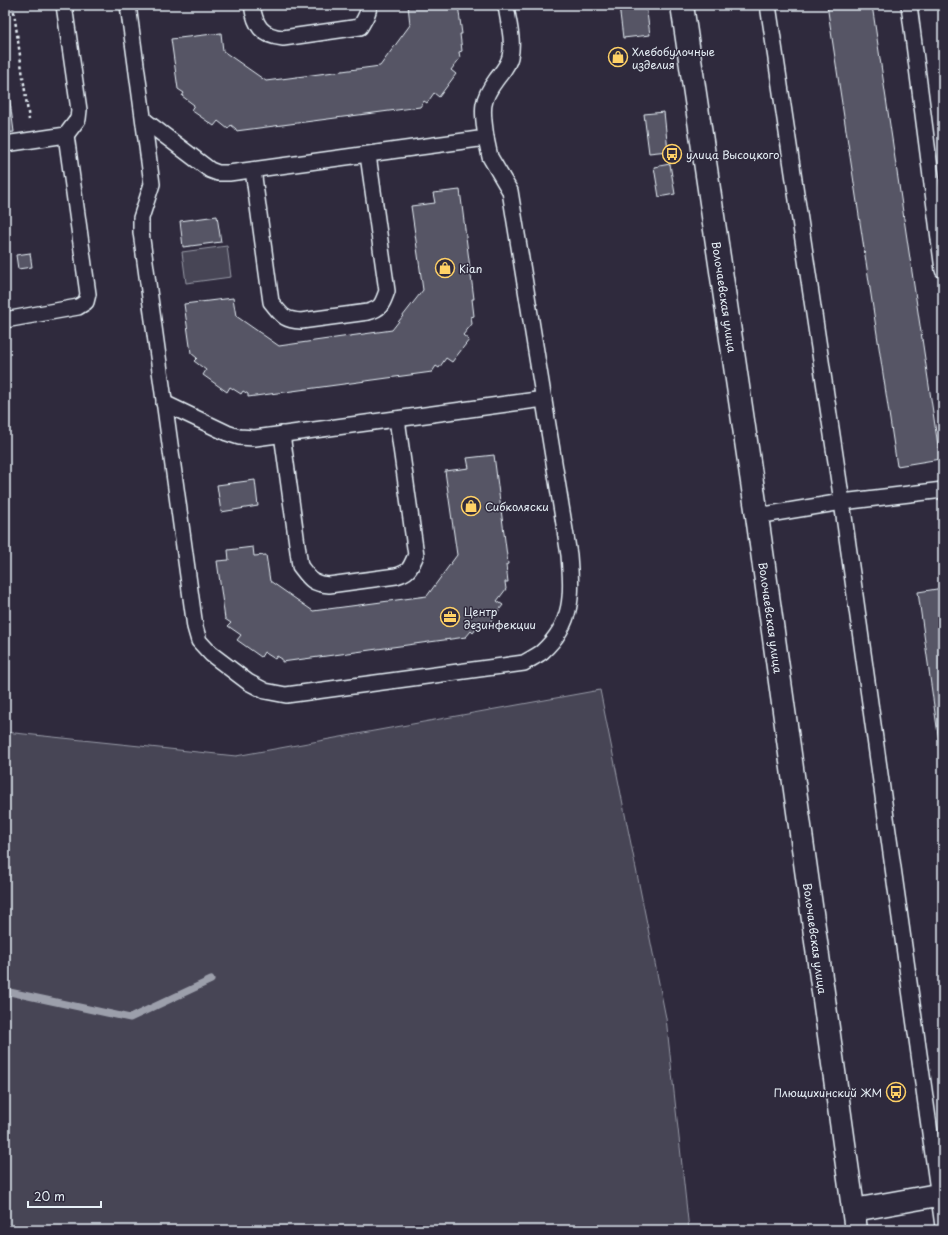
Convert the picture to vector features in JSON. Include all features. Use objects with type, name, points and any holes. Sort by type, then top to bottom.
[{"type":"street","name":"Волочаевская улица","points":[[682,5],[757,516],[855,1220]]},
{"type":"street","points":[[855,1220],[941,1194]]},
{"type":"lane","points":[[5,320],[78,307],[86,302],[88,294],[66,135],[78,119],[79,110],[64,5]]},
{"type":"lane","points":[[128,5],[152,184],[141,218],[141,232],[195,627],[199,641],[211,654],[248,682],[265,691],[286,695],[524,663],[541,653],[554,640],[567,617],[572,588],[569,556],[510,191],[490,157],[486,138],[483,109],[484,100],[488,91],[510,58],[512,46],[506,5]]},
{"type":"lane","points":[[252,5],[254,19],[265,33],[273,37],[283,38],[360,26],[370,8],[369,5]]},
{"type":"lane","points":[[768,5],[842,502],[941,1194],[943,1226]]},
{"type":"lane","points":[[909,5],[943,270]]},
{"type":"lane","points":[[144,120],[210,170],[218,173],[253,170],[486,138]]},
{"type":"lane","points":[[5,144],[66,135]]},
{"type":"lane","points":[[253,170],[272,302],[282,316],[290,320],[301,321],[368,312],[377,309],[382,303],[387,291],[368,154]]},
{"type":"lane","points":[[164,403],[227,433],[239,437],[255,438],[544,399]]},
{"type":"lane","points":[[282,434],[300,566],[311,580],[319,584],[329,586],[406,574],[416,555],[397,418]]},
{"type":"lane","points":[[757,516],[842,502],[943,490]]},
{"type":"path","points":[[13,5],[32,140]]},
{"type":"shaded area","points":[[227,246],[231,277],[186,283],[182,252]]},
{"type":"shaded area","points":[[600,690],[666,1018],[689,1230],[5,1230],[5,732],[236,756]]},
{"type":"building","points":[[408,5],[458,5],[462,34],[460,34],[462,51],[459,52],[460,58],[451,70],[456,74],[439,97],[434,93],[427,103],[424,101],[420,107],[236,131],[236,129],[231,125],[228,129],[218,121],[214,126],[191,110],[194,105],[182,96],[184,93],[178,89],[171,39],[221,33],[223,51],[266,81],[380,66],[410,25]]},
{"type":"building","points":[[619,5],[646,5],[650,35],[623,38]]},
{"type":"building","points":[[827,5],[872,5],[940,459],[897,466]]},
{"type":"building","points":[[5,63],[14,132],[5,133]]},
{"type":"building","points":[[664,112],[668,151],[649,153],[644,114]]},
{"type":"building","points":[[670,164],[675,194],[659,197],[654,167]]},
{"type":"building","points":[[460,190],[474,299],[472,299],[474,316],[471,317],[472,324],[463,335],[469,340],[452,362],[446,358],[439,368],[436,366],[432,372],[248,397],[248,394],[243,391],[241,394],[230,387],[227,392],[203,375],[206,370],[194,361],[197,358],[191,353],[184,304],[233,298],[236,316],[279,346],[392,330],[423,290],[411,206],[435,203],[433,193]]},
{"type":"building","points":[[217,216],[221,242],[183,247],[180,221]]},
{"type":"building","points":[[30,253],[32,267],[18,269],[16,255]]},
{"type":"building","points":[[494,455],[508,564],[506,565],[508,582],[505,582],[506,589],[497,601],[503,605],[486,627],[481,623],[473,633],[471,631],[466,637],[282,662],[282,659],[277,656],[275,659],[264,652],[261,657],[237,640],[241,635],[228,626],[231,623],[225,619],[217,561],[229,560],[228,550],[253,547],[254,556],[266,555],[270,581],[313,611],[427,596],[457,555],[445,471],[469,468],[467,458]]},
{"type":"building","points":[[255,480],[258,506],[221,512],[217,485]]},
{"type":"building","points":[[943,588],[943,770],[918,592]]},
{"type":"waterway","points":[[5,991],[130,1018],[211,980]]},
{"type":"place","name":"Хлебобулочные изделия","points":[[618,57]]},
{"type":"place","name":"улица Высоцкого","points":[[672,154]]},
{"type":"place","name":"Kian","points":[[445,268]]},
{"type":"place","name":"Сибколяски","points":[[471,506]]},
{"type":"place","name":"Центр дезинфекции","points":[[450,617]]},
{"type":"place","name":"Плющихинский ЖМ","points":[[896,1092]]}]
